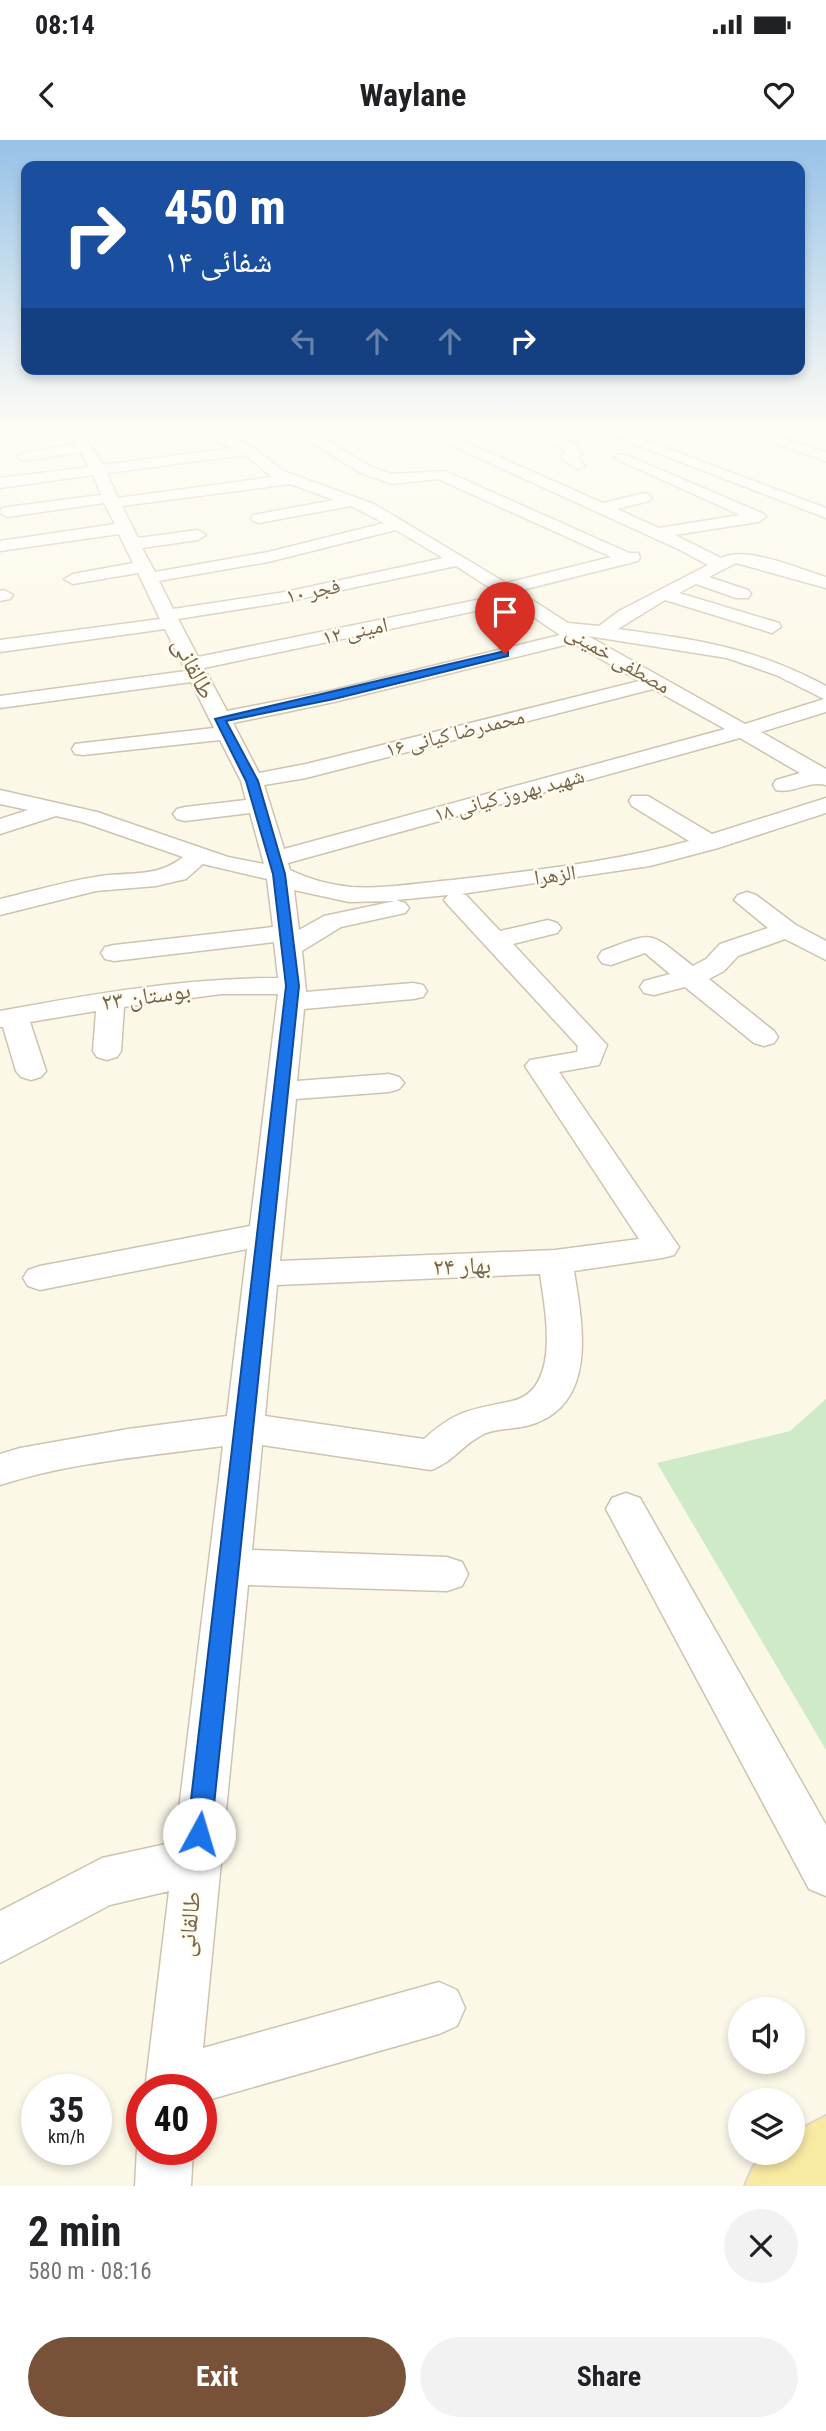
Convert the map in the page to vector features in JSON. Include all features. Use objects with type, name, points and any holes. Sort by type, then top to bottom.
[{"type":"main road","points":[[779,2186],[826,2150]]},
{"type":"street","points":[[1,565],[9,560],[1,545],[58,521]]},
{"type":"street","points":[[73,579],[100,521]]},
{"type":"street","name":"طالقانی","points":[[121,521],[255,793],[277,867],[292,994],[173,2074]]},
{"type":"street","points":[[164,521],[198,535]]},
{"type":"street","points":[[170,521],[268,557],[397,525]]},
{"type":"street","name":"مصطفی خمینی","points":[[394,521],[570,632],[658,676],[743,731],[822,776]]},
{"type":"street","points":[[546,521],[627,558]]},
{"type":"street","points":[[625,521],[656,546],[684,545],[750,589],[694,578]]},
{"type":"street","points":[[656,546],[744,521]]},
{"type":"street","name":"امینی ۱۲","points":[[0,702],[194,669],[511,593],[627,558],[656,546]]},
{"type":"street","points":[[604,631],[625,615],[734,558],[754,561],[826,583]]},
{"type":"street","name":"فجر ۱۰","points":[[10,640],[53,646],[169,619],[459,560]]},
{"type":"street","points":[[663,594],[776,625],[744,639],[729,653],[696,663]]},
{"type":"street","points":[[83,749],[224,726],[570,632],[604,631],[729,653],[783,671],[826,694]]},
{"type":"street","name":"محمدرضا کیانی ۱۶","points":[[185,814],[255,793],[306,771],[658,676]]},
{"type":"street","name":"شهید بهروز کیانی ۱۸","points":[[277,867],[826,705]]},
{"type":"street","points":[[784,785],[822,776]]},
{"type":"street","name":"الزهرا","points":[[0,797],[89,817],[223,863],[277,867],[314,887],[349,894],[377,904]]},
{"type":"street","points":[[640,802],[710,842]]},
{"type":"street","points":[[0,827],[55,809]]},
{"type":"street","name":"الزهرا","points":[[447,895],[544,865],[650,859],[821,816]]},
{"type":"street","name":"الزهرا","points":[[287,941],[377,904],[447,895],[622,880],[656,873],[821,816]]},
{"type":"street","points":[[0,907],[96,884],[177,874],[201,855]]},
{"type":"street","points":[[421,863],[447,895],[494,940],[548,928]]},
{"type":"street","points":[[747,901],[811,938]]},
{"type":"street","points":[[654,987],[691,978],[715,965],[729,950],[811,938]]},
{"type":"street","name":"بهار ۲۴","points":[[262,1274],[555,1262],[662,1247],[540,1066],[589,1059],[593,1045],[494,940]]},
{"type":"street","points":[[114,953],[287,941]]},
{"type":"street","points":[[611,957],[648,943],[764,1037]]},
{"type":"street","name":"بوستان ۲۳","points":[[7,1018],[221,986],[292,994],[413,991]]},
{"type":"street","points":[[107,1051],[111,1001]]},
{"type":"street","points":[[7,1018],[31,1071]]},
{"type":"street","points":[[282,1091],[389,1083]]},
{"type":"street","points":[[40,1278],[266,1234]]},
{"type":"street","points":[[0,1470],[20,1463],[115,1446],[244,1428],[431,1455],[461,1428],[486,1418],[525,1413],[553,1393],[567,1349],[555,1262]]},
{"type":"street","points":[[626,1509],[826,1872]]},
{"type":"street","points":[[229,1567],[447,1573]]},
{"type":"street","points":[[0,1938],[102,1882],[196,1861]]},
{"type":"street","points":[[216,2074],[439,2008]]},
{"type":"street","points":[[163,2186],[164,2165]]},
{"type":"green space","points":[[826,1399],[826,1750],[657,1463],[790,1431]]},
{"type":"route","points":[[199,1834],[293,986],[279,874],[252,781],[220,719],[334,696],[505,654]]}]
